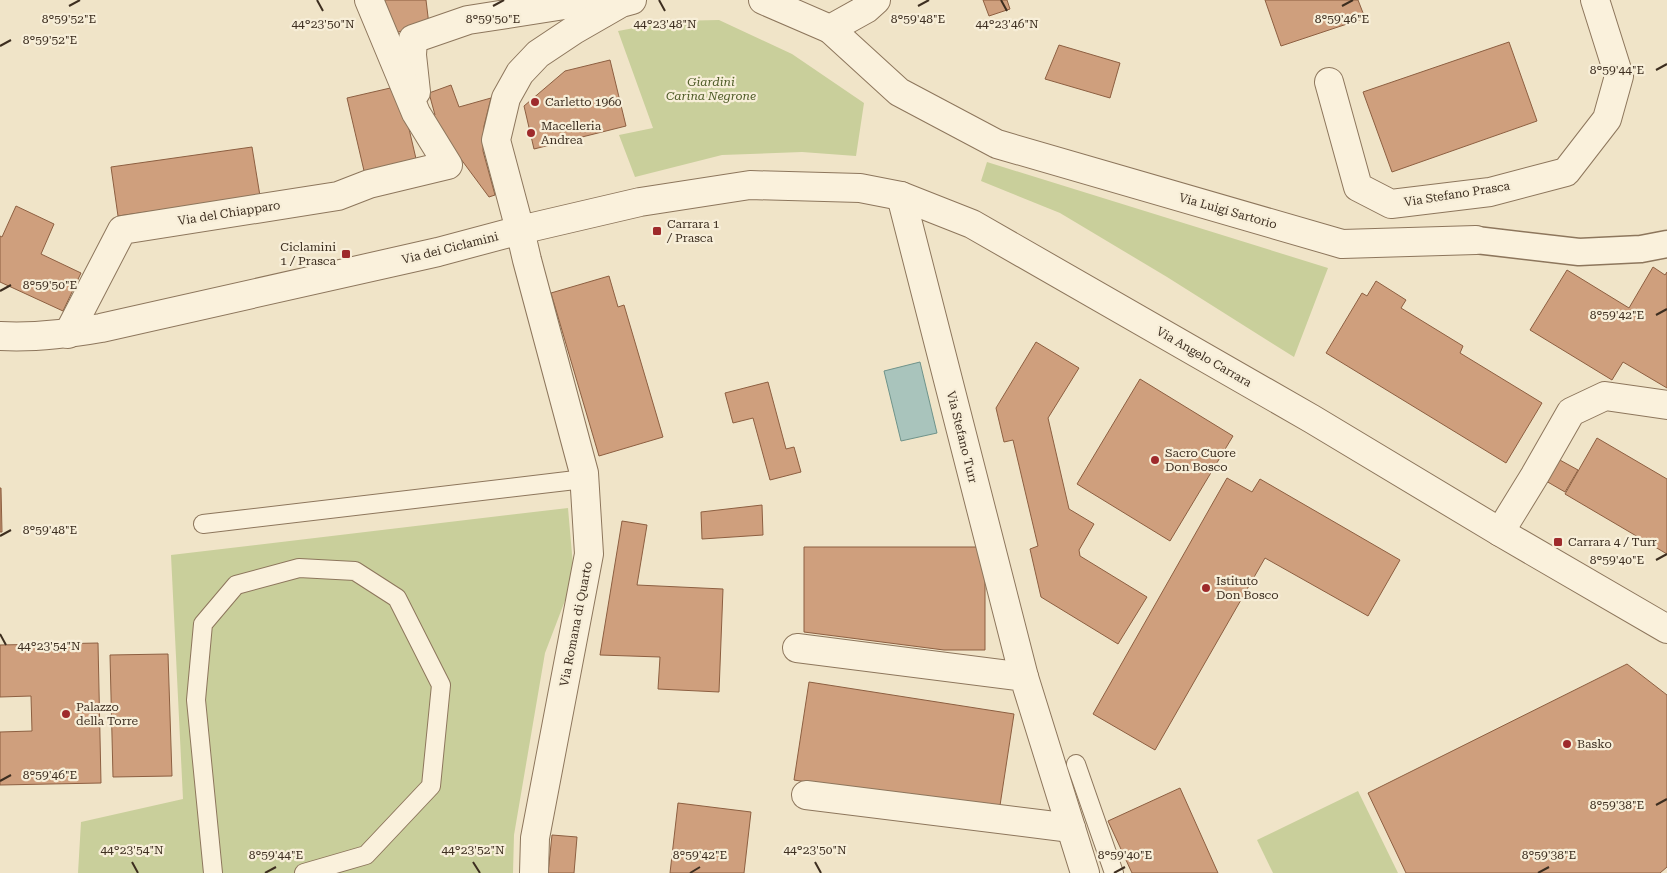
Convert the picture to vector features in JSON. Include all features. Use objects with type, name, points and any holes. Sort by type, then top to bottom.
[{"type":"street","points":[[369,0],[416,113]]},
{"type":"street","points":[[763,0],[830,29],[866,9],[876,0]]},
{"type":"street","name":"Via Stefano Prasca","points":[[1329,82],[1358,187],[1391,204],[1490,192],[1566,172],[1607,118],[1619,76],[1595,0]]},
{"type":"street","points":[[416,113],[412,56],[413,39],[468,20],[571,4],[619,4]]},
{"type":"street","points":[[520,230],[496,140],[506,98],[520,73],[538,54],[574,30],[619,4]]},
{"type":"street","name":"Via Luigi Sartorio","points":[[830,29],[899,92],[997,144],[1342,244],[1476,240],[1579,252],[1641,249],[1667,244]]},
{"type":"street","name":"Via del Chiapparo","points":[[68,334],[122,230],[338,196],[369,184],[448,165],[416,113]]},
{"type":"street","name":"Via dei Ciclamini","points":[[7,340],[68,334],[228,300],[438,252],[520,230],[640,202],[750,185],[860,188],[901,196]]},
{"type":"street","name":"Via Angelo Carrara","points":[[901,196],[972,224],[1312,419],[1500,532],[1667,629]]},
{"type":"street","name":"Via Stefano Turr","points":[[901,196],[1024,677],[1084,873]]},
{"type":"street","name":"Via Romana di Quarto","points":[[520,230],[584,479],[589,554],[536,838],[534,873]]},
{"type":"street","points":[[1500,532],[1572,412],[1605,396],[1667,405]]},
{"type":"street","points":[[797,648],[1024,677]]},
{"type":"street","points":[[806,795],[1071,828]]},
{"type":"lane","points":[[203,524],[584,479]]},
{"type":"lane","points":[[213,873],[196,700],[203,624],[236,585],[299,568],[355,571],[398,598],[441,685],[431,786],[366,855],[304,873]]},
{"type":"lane","points":[[1076,764],[1114,873]]},
{"type":"green space","name":"Giardini Carina Negrone","points":[[719,20],[792,54],[864,103],[856,156],[802,152],[722,155],[635,177],[619,135],[653,128],[618,31],[672,21]]},
{"type":"green space","points":[[987,162],[1328,268],[1294,357],[1167,277],[1060,213],[981,181]]},
{"type":"green space","points":[[568,508],[574,577],[545,653],[514,835],[513,873],[78,873],[81,822],[183,799],[171,555]]},
{"type":"green space","points":[[1358,791],[1398,873],[1273,873],[1257,840]]},
{"type":"water","points":[[920,362],[937,433],[901,441],[884,371]]},
{"type":"building","points":[[378,0],[426,0],[429,25],[389,34]]},
{"type":"building","points":[[983,0],[1007,0],[1010,9],[989,16]]},
{"type":"building","points":[[1265,0],[1358,0],[1365,18],[1281,46]]},
{"type":"building","points":[[1509,42],[1537,121],[1392,172],[1363,92]]},
{"type":"building","points":[[1059,45],[1120,63],[1110,98],[1045,79]]},
{"type":"building","points":[[610,60],[626,126],[534,149],[524,106],[565,71]]},
{"type":"building","points":[[451,85],[459,107],[491,98],[484,126],[483,151],[495,195],[489,197],[429,116],[435,115],[429,93]]},
{"type":"building","points":[[399,86],[417,163],[365,175],[347,98]]},
{"type":"building","points":[[252,147],[260,196],[118,216],[111,167]]},
{"type":"building","points":[[16,206],[54,224],[41,254],[81,273],[63,311],[0,282],[0,236],[2,237]]},
{"type":"building","points":[[1653,267],[1665,275],[1667,272],[1667,388],[1623,362],[1612,380],[1530,330],[1567,270],[1629,308]]},
{"type":"building","points":[[609,276],[618,307],[624,305],[663,437],[599,456],[551,293]]},
{"type":"building","points":[[1376,281],[1406,300],[1401,308],[1463,346],[1460,353],[1542,403],[1506,463],[1326,353],[1362,293],[1367,296]]},
{"type":"building","points":[[1036,342],[1079,368],[1048,418],[1069,509],[1094,524],[1079,550],[1080,556],[1147,597],[1118,644],[1041,597],[1030,549],[1038,546],[1013,440],[1004,442],[996,408]]},
{"type":"building","name":"Sacro Cuore Don Bosco","points":[[1140,379],[1233,436],[1170,541],[1077,484]]},
{"type":"building","points":[[768,382],[786,449],[794,447],[801,472],[770,480],[753,418],[733,423],[725,393]]},
{"type":"building","points":[[1597,438],[1667,479],[1667,554],[1565,494]]},
{"type":"building","points":[[1558,459],[1578,470],[1565,492],[1546,481]]},
{"type":"building","name":"Istituto Don Bosco","points":[[1227,478],[1252,492],[1260,479],[1400,560],[1368,616],[1265,558],[1155,750],[1093,714]]},
{"type":"building","points":[[1,488],[2,532],[0,532]]},
{"type":"building","points":[[762,505],[763,535],[702,539],[701,512]]},
{"type":"building","points":[[622,521],[647,525],[637,585],[723,589],[719,692],[658,689],[660,657],[600,655]]},
{"type":"building","points":[[804,547],[985,547],[985,650],[944,650],[804,632]]},
{"type":"building","name":"Palazzo della Torre","points":[[98,643],[101,783],[0,785],[0,732],[32,731],[31,696],[0,697],[0,645]]},
{"type":"building","points":[[168,654],[172,776],[113,777],[110,655]]},
{"type":"building","name":"Basko","points":[[1627,664],[1667,695],[1667,867],[1660,873],[1406,873],[1368,793]]},
{"type":"building","points":[[809,682],[1014,714],[999,812],[794,780]]},
{"type":"building","points":[[1180,788],[1218,873],[1132,873],[1108,821]]},
{"type":"building","points":[[678,803],[751,812],[744,873],[670,873]]},
{"type":"building","points":[[552,835],[577,837],[574,873],[548,873]]},
{"type":"place","name":"Carletto 1960","points":[[535,102]]},
{"type":"place","name":"Macelleria Andrea","points":[[531,133]]},
{"type":"place","name":"Carrara 1 / Prasca","points":[[657,231]]},
{"type":"place","name":"Ciclamini 1 / Prasca","points":[[346,254]]},
{"type":"place","name":"Sacro Cuore Don Bosco","points":[[1155,460]]},
{"type":"place","name":"Carrara 4 / Turr","points":[[1558,542]]},
{"type":"place","name":"Istituto Don Bosco","points":[[1206,588]]},
{"type":"place","name":"Palazzo della Torre","points":[[66,714]]},
{"type":"place","name":"Basko","points":[[1567,744]]}]
